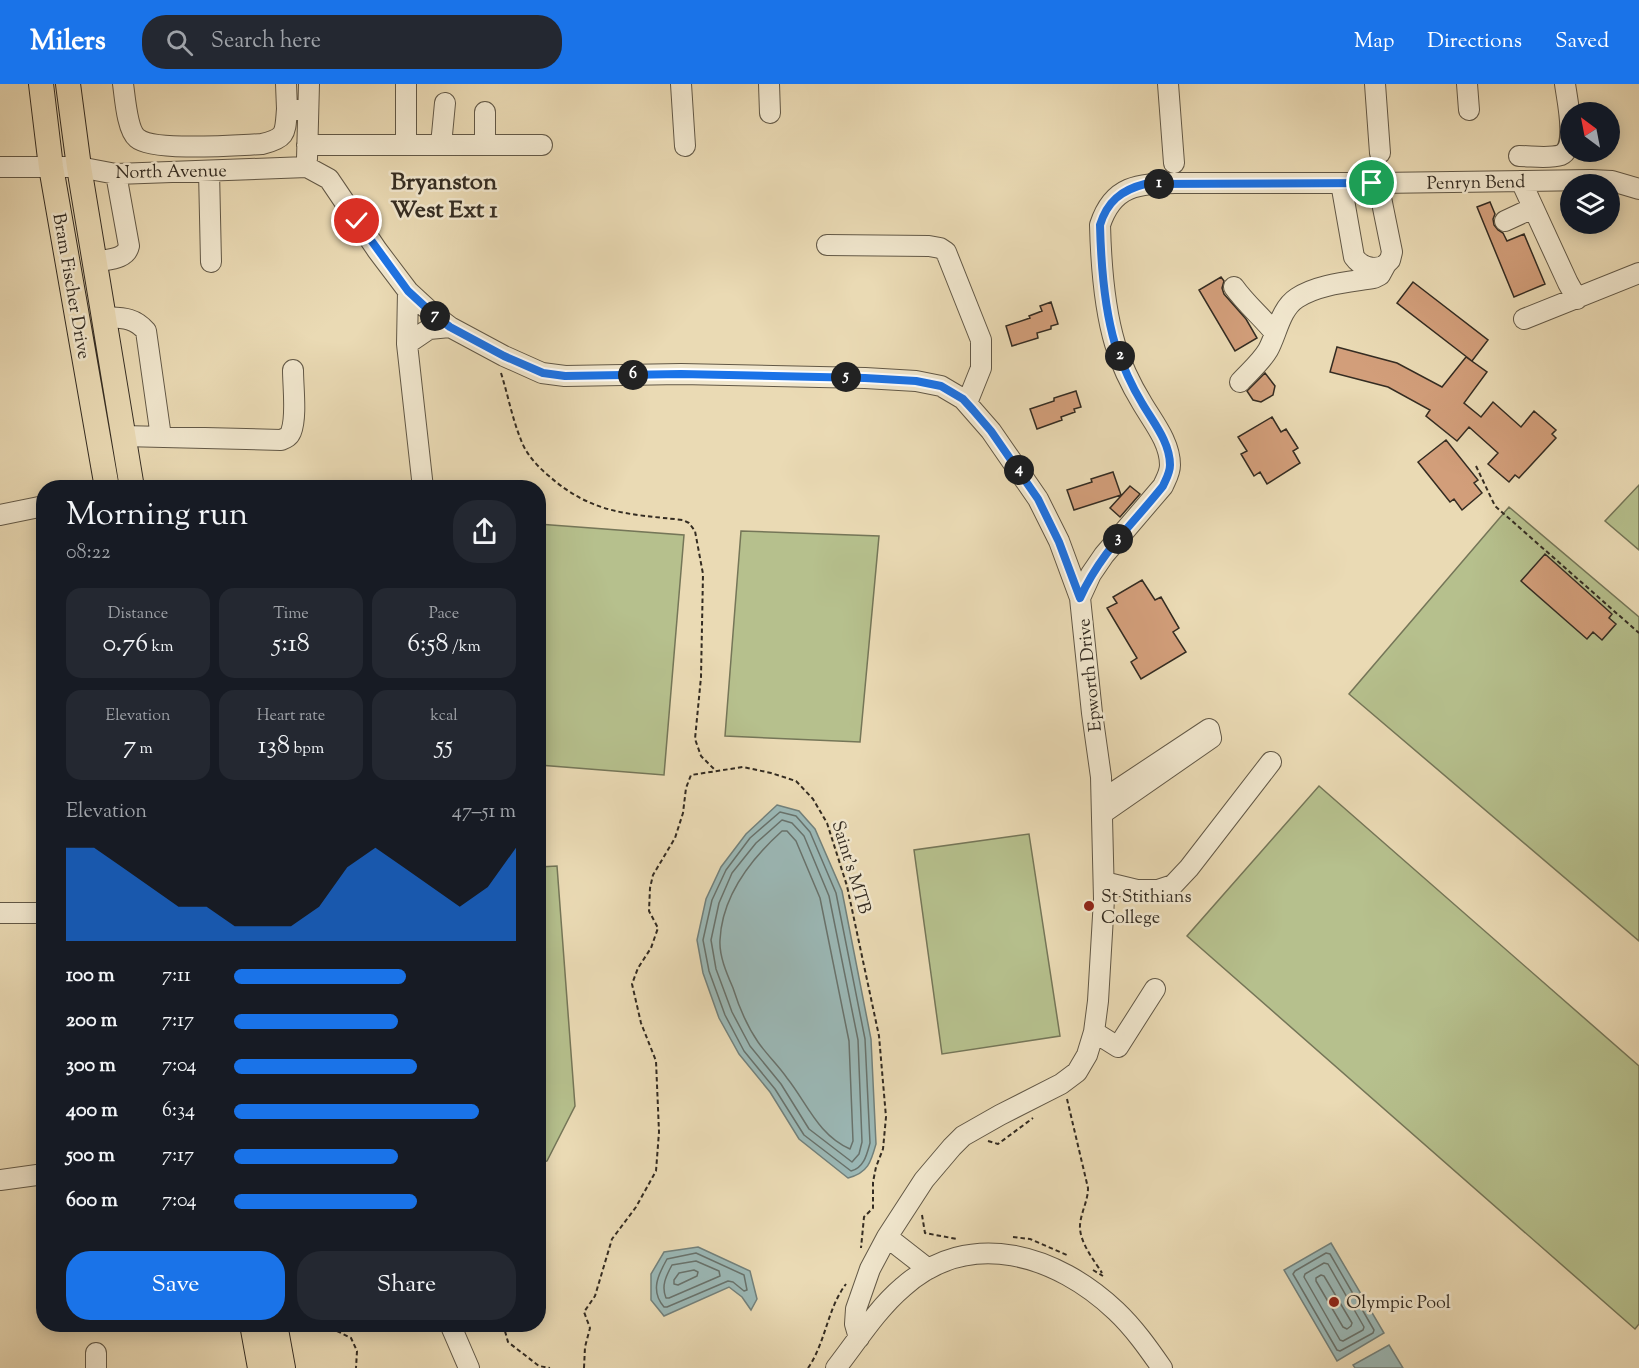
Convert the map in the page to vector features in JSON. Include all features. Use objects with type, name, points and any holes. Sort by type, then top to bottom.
[{"type":"main road","name":"Bram Fischer Drive","points":[[41,84],[51,167],[106,480]]},
{"type":"main road","name":"Bram Fischer Drive","points":[[68,84],[79,166],[131,480]]},
{"type":"main road","points":[[253,1332],[260,1368]]},
{"type":"main road","points":[[276,1332],[283,1368]]},
{"type":"street","points":[[123,84],[130,127],[136,138],[164,146],[262,144],[277,140],[286,131],[286,84]]},
{"type":"street","points":[[307,167],[309,84]]},
{"type":"street","points":[[406,84],[406,145]]},
{"type":"street","points":[[681,84],[685,146]]},
{"type":"street","points":[[769,84],[770,113]]},
{"type":"street","points":[[1168,84],[1174,163]]},
{"type":"street","points":[[1375,84],[1380,153]]},
{"type":"street","points":[[1467,84],[1469,110]]},
{"type":"street","points":[[1519,156],[1555,156],[1569,149],[1570,118],[1565,84]]},
{"type":"street","points":[[441,145],[445,103]]},
{"type":"street","points":[[287,109],[308,110]]},
{"type":"street","points":[[485,112],[485,145]]},
{"type":"street","points":[[307,145],[542,145]]},
{"type":"street","name":"North Avenue","points":[[0,167],[79,166],[116,174],[307,167]]},
{"type":"street","name":"Epworth Drive","points":[[307,167],[329,179],[408,291],[433,314],[450,327],[543,373],[565,376],[681,374],[865,378],[916,381],[941,386],[967,403],[991,431],[1038,499],[1059,542],[1080,598],[1103,806],[1104,882],[1098,1001],[1094,1032],[1087,1055],[1077,1072],[1061,1084],[977,1128],[952,1147],[924,1180],[887,1237],[870,1269],[856,1309],[855,1324],[859,1338]]},
{"type":"street","points":[[209,171],[211,262]]},
{"type":"street","points":[[95,262],[123,256],[128,252],[129,246],[116,174]]},
{"type":"street","points":[[1521,181],[1577,299]]},
{"type":"street","name":"Penryn Bend","points":[[1080,598],[1091,574],[1104,555],[1163,486],[1169,473],[1170,463],[1167,449],[1160,431],[1136,392],[1116,345],[1109,316],[1100,225],[1112,201],[1122,192],[1145,184],[1521,181],[1612,182],[1639,189]]},
{"type":"street","points":[[1341,183],[1354,257],[1358,263],[1367,267],[1382,268],[1386,264]]},
{"type":"street","points":[[1240,382],[1266,353],[1274,332],[1290,304],[1298,297],[1313,290],[1380,275],[1391,256],[1392,246],[1378,183]]},
{"type":"street","points":[[1505,221],[1533,208]]},
{"type":"street","points":[[827,245],[929,246],[946,252],[981,340],[981,368],[967,403]]},
{"type":"street","points":[[1524,319],[1639,273]]},
{"type":"street","points":[[1234,287],[1251,309],[1262,317],[1274,332]]},
{"type":"street","points":[[408,291],[407,344],[422,480]]},
{"type":"street","points":[[104,317],[132,319],[146,331],[161,437]]},
{"type":"street","points":[[407,344],[429,329],[450,327]]},
{"type":"street","points":[[123,436],[281,440],[287,438],[291,433],[293,421],[293,370]]},
{"type":"street","points":[[0,515],[36,508]]},
{"type":"street","points":[[1103,806],[1210,733]]},
{"type":"street","points":[[1104,882],[1137,890],[1158,890],[1173,885],[1189,868],[1271,762]]},
{"type":"street","points":[[0,913],[36,913]]},
{"type":"street","points":[[1094,1032],[1118,1047],[1155,989]]},
{"type":"street","points":[[0,1180],[36,1175]]},
{"type":"street","points":[[887,1237],[928,1269]]},
{"type":"street","points":[[836,1368],[898,1291],[928,1269],[958,1257],[989,1252],[1014,1255],[1046,1265],[1083,1286],[1115,1311],[1162,1368]]},
{"type":"street","points":[[453,1332],[469,1368]]},
{"type":"path","points":[[495,351],[521,440],[537,465],[571,493],[592,505],[609,510],[683,520],[689,523],[695,531],[703,574],[701,676],[694,739],[701,756],[716,770]]},
{"type":"path","points":[[1476,466],[1495,506],[1639,633]]},
{"type":"path","name":"Saint's MTB","points":[[584,1368],[585,1347],[590,1328],[584,1312],[595,1296],[612,1239],[636,1207],[656,1171],[659,1132],[656,1060],[641,1023],[632,984],[638,968],[651,948],[658,928],[649,911],[650,888],[653,875],[675,838],[691,775],[743,767],[796,781],[813,799],[827,823],[838,852],[879,1036],[886,1118],[883,1149],[873,1182],[873,1208],[864,1217],[860,1255]]},
{"type":"path","points":[[1068,1103],[1088,1188],[1080,1231],[1107,1283]]},
{"type":"path","points":[[982,1140],[998,1144],[1036,1116]]},
{"type":"path","points":[[921,1211],[925,1233],[957,1239]]},
{"type":"path","points":[[807,1368],[825,1332],[833,1306],[847,1282]]},
{"type":"path","points":[[339,1332],[351,1338],[357,1351],[356,1368]]},
{"type":"path","points":[[505,1332],[508,1342],[539,1366],[550,1368]]},
{"type":"green space","points":[[1639,485],[1639,550],[1605,521]]},
{"type":"green space","points":[[1509,507],[1639,617],[1639,941],[1349,694]]},
{"type":"green space","points":[[546,525],[684,535],[664,775],[546,766]]},
{"type":"green space","points":[[741,531],[879,536],[860,742],[725,736]]},
{"type":"green space","points":[[1319,786],[1639,1066],[1639,1324],[1635,1329],[1187,936]]},
{"type":"green space","points":[[1029,834],[1060,1036],[942,1054],[914,850]]},
{"type":"green space","points":[[557,866],[575,1106],[546,1161],[546,867]]},
{"type":"water","points":[[777,805],[799,811],[815,829],[842,891],[871,1039],[876,1144],[868,1166],[855,1176],[848,1178],[799,1139],[770,1092],[739,1054],[719,1018],[703,973],[697,940],[706,899],[721,867],[746,834]]},
{"type":"water","name":"Olympic Pool","points":[[1331,1243],[1384,1333],[1337,1361],[1284,1270]]},
{"type":"water","points":[[698,1247],[750,1271],[757,1299],[751,1310],[742,1297],[729,1287],[664,1316],[651,1300],[651,1274],[664,1252]]},
{"type":"water","points":[[1389,1345],[1403,1368],[1355,1368],[1353,1365]]},
{"type":"building","points":[[1490,202],[1495,214],[1494,225],[1503,233],[1507,241],[1524,234],[1545,284],[1514,297],[1477,207]]},
{"type":"building","points":[[1221,277],[1224,281],[1222,288],[1224,294],[1246,319],[1257,338],[1235,351],[1199,290]]},
{"type":"building","points":[[1413,282],[1488,340],[1472,361],[1397,303]]},
{"type":"building","points":[[1051,302],[1058,324],[1051,326],[1051,329],[1037,333],[1038,338],[1012,346],[1006,326],[1030,318],[1029,316],[1042,311],[1040,306]]},
{"type":"building","points":[[1337,347],[1397,363],[1442,387],[1466,357],[1487,372],[1464,403],[1481,417],[1493,402],[1521,427],[1534,411],[1556,430],[1552,434],[1556,438],[1519,478],[1515,475],[1509,482],[1488,464],[1498,453],[1469,427],[1457,441],[1426,416],[1430,410],[1388,387],[1330,372]]},
{"type":"building","points":[[1265,373],[1275,386],[1273,395],[1261,402],[1253,400],[1247,391]]},
{"type":"building","points":[[1076,391],[1081,407],[1061,417],[1062,420],[1037,429],[1030,409]]},
{"type":"building","points":[[1272,417],[1281,432],[1286,429],[1298,448],[1293,451],[1300,463],[1267,484],[1260,472],[1254,476],[1241,454],[1247,451],[1238,437]]},
{"type":"building","points":[[1446,440],[1478,480],[1474,483],[1482,493],[1462,510],[1454,499],[1450,502],[1418,462]]},
{"type":"building","points":[[1113,472],[1121,495],[1074,510],[1067,490]]},
{"type":"building","points":[[1130,486],[1140,494],[1120,517],[1110,508]]},
{"type":"building","points":[[1545,554],[1612,614],[1609,618],[1616,624],[1602,640],[1593,632],[1587,639],[1521,581]]},
{"type":"building","points":[[1142,580],[1155,600],[1161,597],[1179,628],[1173,632],[1186,652],[1141,679],[1131,662],[1137,658],[1107,608],[1117,603],[1113,597]]},
{"type":"place","name":"St Stithians College","points":[[1089,906]]},
{"type":"place","name":"Olympic Pool","points":[[1334,1302]]},
{"type":"district","name":"Bryanston West Ext 1","points":[[444,195]]},
{"type":"route","points":[[357,221],[408,291],[433,314],[450,327],[504,356],[543,373],[565,376],[681,374],[865,378],[916,381],[941,386],[963,399],[973,410],[991,431],[1038,499],[1059,542],[1080,598],[1091,574],[1104,555],[1163,486],[1169,473],[1170,463],[1160,431],[1128,375],[1116,345],[1109,316],[1100,225],[1112,201],[1122,192],[1145,184],[1372,183]]}]
